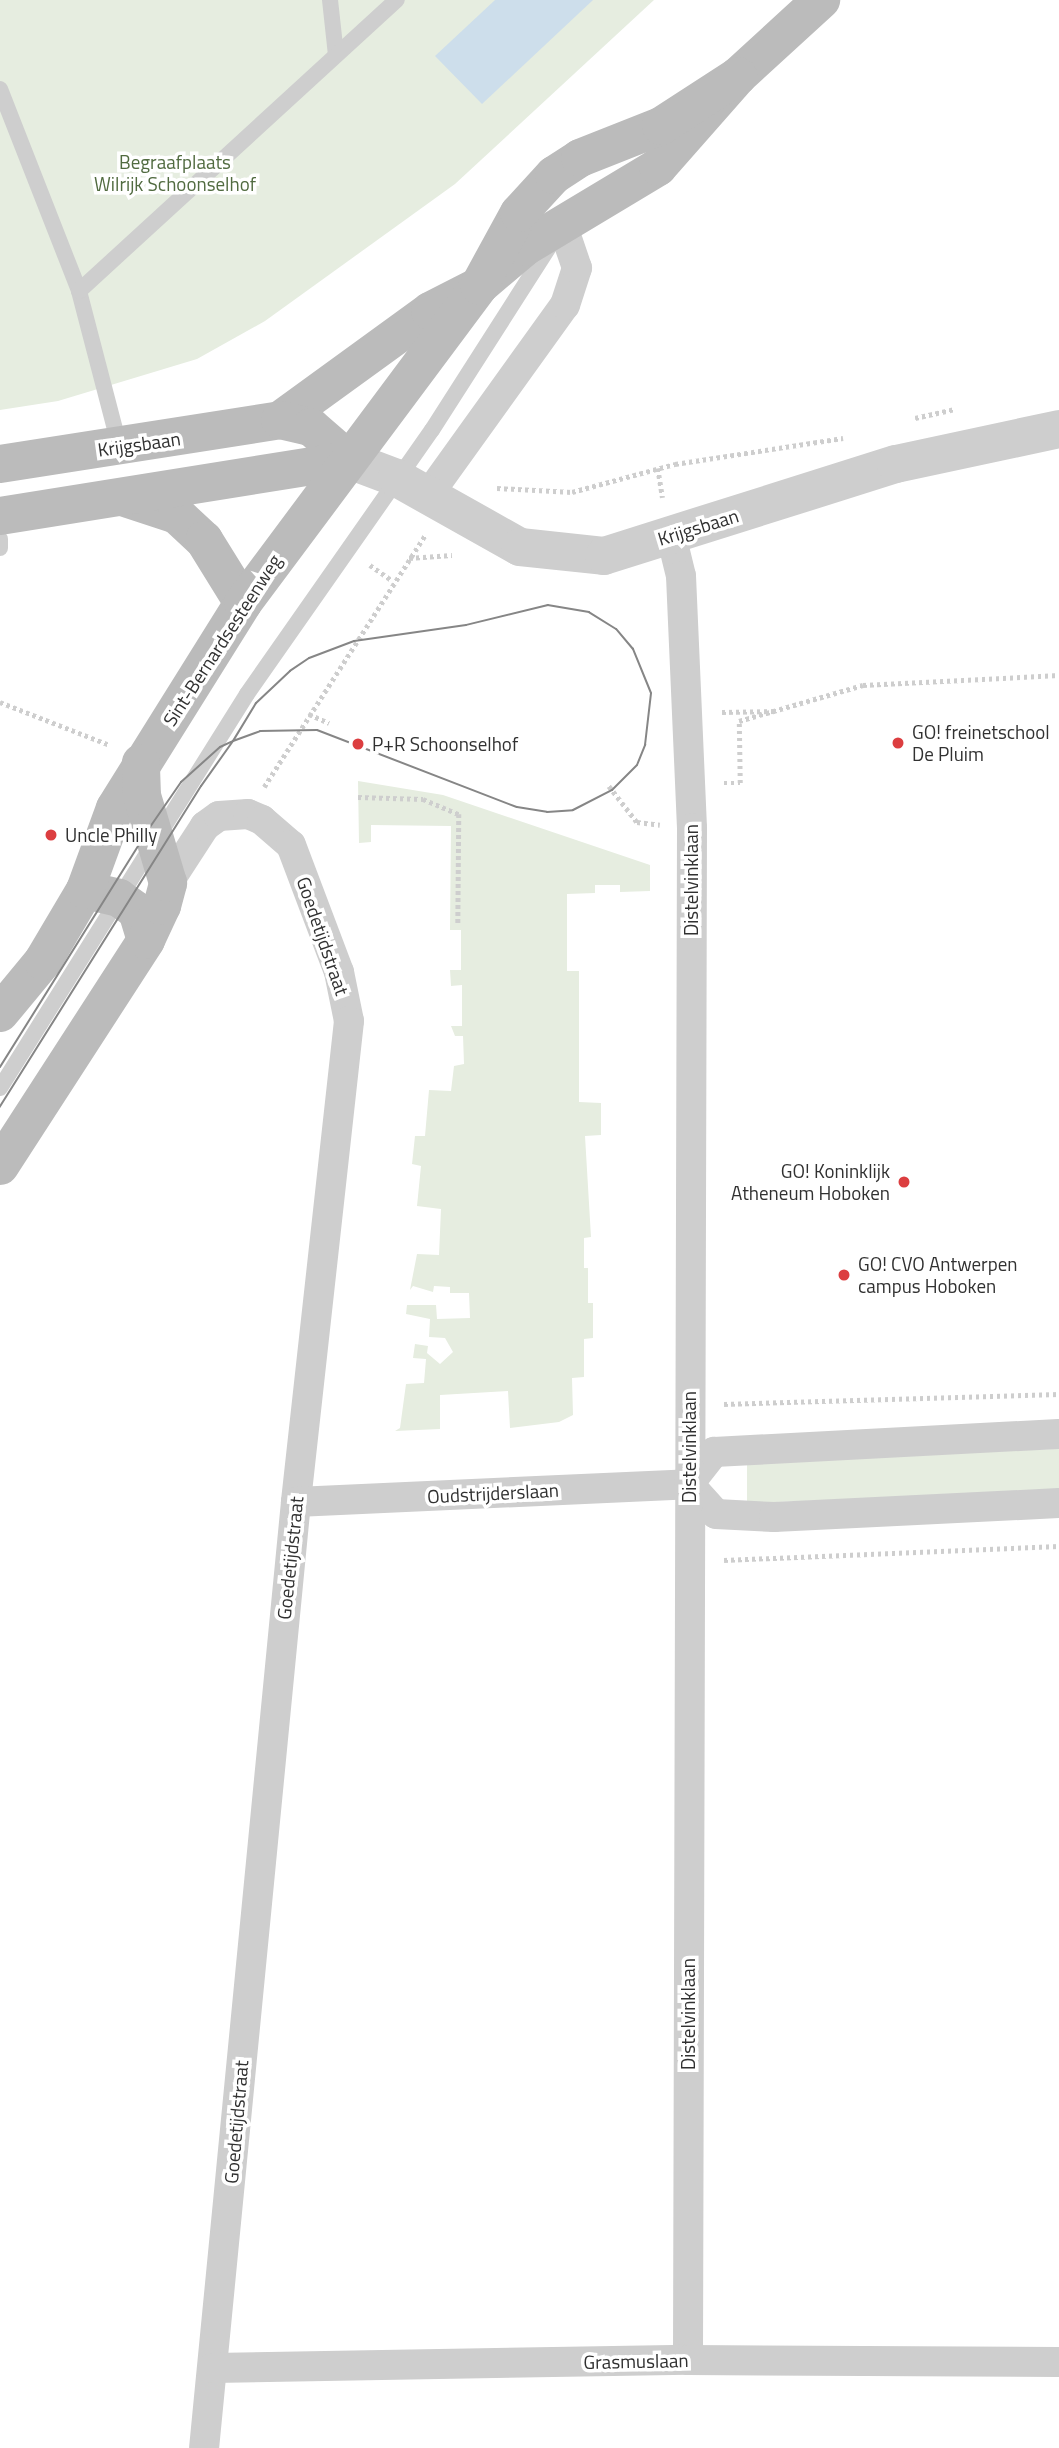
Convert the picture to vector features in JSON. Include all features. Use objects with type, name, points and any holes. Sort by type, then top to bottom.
[{"type":"main road","name":"Sint-Bernardsesteenweg","points":[[479,286],[525,247],[658,167],[738,76],[821,0]]},
{"type":"main road","name":"Sint-Bernardsesteenweg","points":[[0,1013],[102,894],[102,854],[115,808],[141,764],[243,603],[479,286],[519,214],[554,175],[580,158],[661,126],[738,76]]},
{"type":"main road","points":[[280,420],[430,312],[479,286]]},
{"type":"main road","name":"Krijgsbaan","points":[[0,464],[280,420],[311,427],[349,460]]},
{"type":"main road","points":[[0,516],[349,460]]},
{"type":"main road","points":[[123,498],[177,515],[204,540],[243,603]]},
{"type":"main road","points":[[0,1166],[146,940],[168,883],[142,796],[141,764]]},
{"type":"main road","points":[[102,894],[136,911],[146,940]]},
{"type":"street","points":[[424,492],[565,305],[578,268],[562,224]]},
{"type":"street","name":"Krijgsbaan","points":[[349,460],[424,492],[475,525],[520,547],[604,556],[897,464],[1059,429]]},
{"type":"street","name":"Distelvinklaan","points":[[671,535],[681,576],[692,828],[688,2360]]},
{"type":"street","points":[[168,883],[205,826],[219,816],[248,814]]},
{"type":"street","name":"Goedetijdstraat","points":[[204,2448],[296,1502],[349,1021],[339,972],[291,845],[248,814]]},
{"type":"street","points":[[1059,1434],[714,1452],[690,1483],[716,1514],[774,1517],[1059,1503]]},
{"type":"street","name":"Oudstrijderslaan","points":[[296,1502],[690,1483]]},
{"type":"street","name":"Grasmuslaan","points":[[213,2368],[688,2360],[1059,2362]]},
{"type":"lane","points":[[330,0],[336,55]]},
{"type":"lane","points":[[79,291],[397,0]]},
{"type":"lane","points":[[0,89],[79,291],[119,447]]},
{"type":"lane","points":[[0,1088],[102,894],[155,840],[247,694],[424,492],[562,224]]},
{"type":"lane","points":[[0,540],[0,548]]},
{"type":"path","points":[[907,420],[970,407]]},
{"type":"path","points":[[490,484],[522,492],[572,492],[675,464],[857,434]]},
{"type":"path","points":[[248,814],[309,714],[424,492]]},
{"type":"path","points":[[740,783],[739,721],[788,710],[863,685],[1059,674]]},
{"type":"path","points":[[0,702],[114,746],[141,764]]},
{"type":"path","points":[[733,711],[788,710]]},
{"type":"path","points":[[309,714],[329,723]]},
{"type":"path","points":[[358,797],[423,799],[458,814],[458,924]]},
{"type":"path","points":[[724,1393],[724,1406],[1059,1394]]},
{"type":"path","points":[[688,1562],[1059,1546]]},
{"type":"green space","name":"Begraafplaats Wilrijk Schoonselhof","points":[[0,0],[654,0],[455,184],[265,321],[197,359],[58,401],[0,410]]},
{"type":"green space","points":[[358,781],[443,795],[650,865],[650,891],[620,892],[620,885],[595,885],[595,893],[567,894],[567,971],[579,971],[579,1102],[601,1103],[601,1135],[585,1136],[591,1237],[584,1238],[584,1268],[588,1268],[588,1303],[593,1303],[593,1338],[584,1339],[584,1377],[572,1378],[573,1415],[559,1422],[510,1428],[508,1391],[440,1395],[440,1429],[395,1431],[400,1428],[406,1384],[424,1383],[426,1359],[413,1358],[415,1344],[428,1346],[427,1353],[440,1364],[453,1352],[445,1338],[429,1337],[430,1319],[406,1314],[407,1305],[436,1305],[437,1319],[470,1318],[469,1293],[450,1293],[450,1287],[434,1286],[433,1292],[413,1286],[410,1290],[417,1254],[439,1255],[441,1209],[417,1206],[421,1166],[412,1164],[415,1136],[425,1136],[429,1090],[451,1091],[454,1066],[464,1064],[463,1036],[455,1036],[451,1026],[462,1026],[462,985],[451,986],[450,970],[461,970],[461,930],[450,930],[451,826],[371,825],[371,842],[359,843]]},
{"type":"green space","points":[[1059,1449],[1059,1492],[747,1503],[747,1462]]},
{"type":"water","points":[[495,0],[593,0],[482,104],[435,56]]},
{"type":"tram line","points":[[0,1067],[150,827],[181,782],[220,747],[233,741],[260,731],[317,730],[517,807],[547,812],[573,810],[612,790],[637,765],[645,745],[651,693],[633,649],[616,629],[589,612],[548,605],[466,625],[354,641],[309,658],[290,671],[256,703],[233,741],[201,786],[0,1107]]},
{"type":"place","name":"GO! freinetschool De Pluim","points":[[898,743]]},
{"type":"place","name":"P+R Schoonselhof","points":[[358,744]]},
{"type":"place","name":"Uncle Philly","points":[[51,835]]},
{"type":"place","name":"GO! Koninklijk Atheneum Hoboken","points":[[904,1182]]},
{"type":"place","name":"GO! CVO Antwerpen campus Hoboken","points":[[844,1275]]}]
